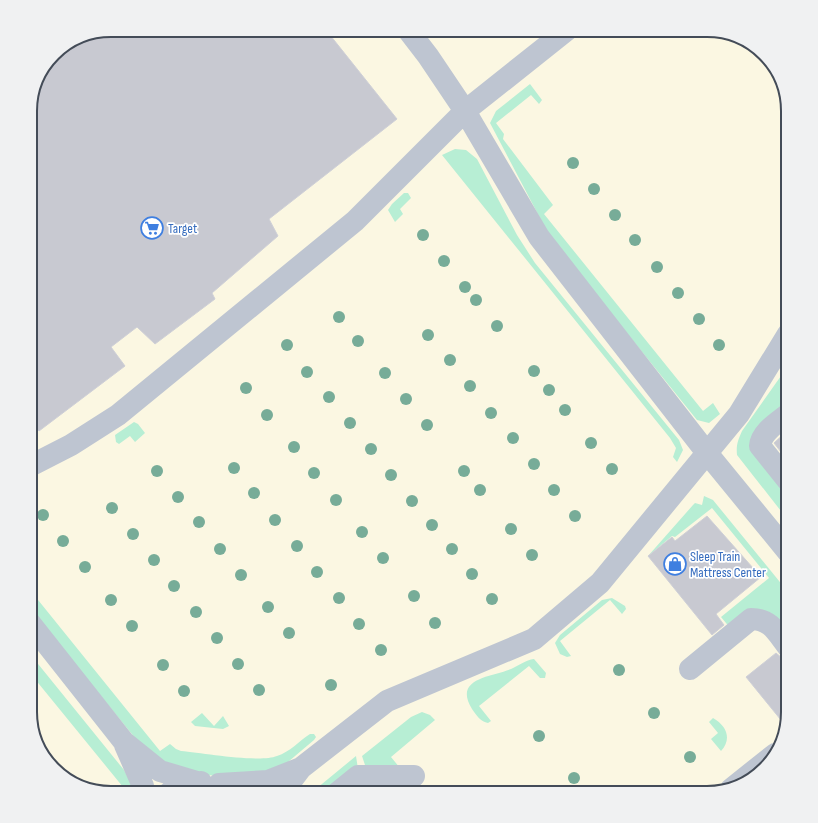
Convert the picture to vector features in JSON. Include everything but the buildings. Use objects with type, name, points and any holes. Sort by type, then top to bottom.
[{"type":"lane","points":[[413,37],[428,56],[464,111],[540,237],[707,453],[781,543]]},
{"type":"lane","points":[[37,462],[71,445],[118,415],[355,220],[464,111],[558,37]]},
{"type":"lane","points":[[287,786],[301,768],[387,701],[534,639],[600,583],[739,414],[781,345]]},
{"type":"lane","points":[[781,420],[760,440],[760,446],[781,472]]},
{"type":"lane","points":[[690,669],[751,619],[762,619],[772,627],[781,638]]},
{"type":"lane","points":[[37,632],[124,742],[160,771],[197,782],[219,784],[268,781],[301,768]]},
{"type":"lane","points":[[124,742],[143,786]]},
{"type":"lane","points":[[346,786],[358,776],[414,776]]},
{"type":"lane","points":[[183,786],[197,782]]},
{"type":"lane","points":[[219,784],[223,786]]},
{"type":"shaded area","points":[[711,37],[721,38],[740,45],[752,52],[763,62],[775,83],[780,97],[781,111],[781,712],[780,726],[771,749],[756,768],[731,782],[707,786],[111,786],[97,785],[74,776],[55,761],[41,736],[38,726],[37,712],[37,107],[41,87],[45,78],[52,66],[62,55],[87,41],[102,38]]},
{"type":"green space","points":[[530,84],[542,100],[539,104],[531,95],[496,123],[504,134],[503,139],[553,205],[544,214],[703,411],[713,403],[720,414],[709,423],[697,420],[551,239],[490,123],[496,111]]},
{"type":"green space","points":[[455,149],[466,150],[477,159],[517,235],[535,263],[679,440],[683,450],[677,462],[673,457],[676,448],[670,438],[442,155]]},
{"type":"green space","points":[[404,193],[408,193],[411,198],[400,209],[403,214],[395,222],[388,210]]},
{"type":"green space","points":[[781,376],[781,408],[772,415],[762,464],[781,489],[781,511],[737,455],[738,443],[742,431]]},
{"type":"green space","points":[[134,422],[138,424],[145,433],[135,442],[130,436],[119,444],[116,442],[115,435]]},
{"type":"green space","points":[[704,496],[713,500],[781,583],[781,628],[771,613],[756,609],[731,629],[721,617],[769,578],[712,508],[675,537],[672,536],[648,556],[695,503],[702,505]]},
{"type":"green space","points":[[612,598],[625,606],[626,609],[622,614],[610,600],[560,641],[571,656],[567,657],[560,654],[555,643],[560,635],[602,600]]},
{"type":"green space","points":[[37,599],[160,751],[170,744],[181,751],[245,758],[269,758],[286,752],[310,734],[314,734],[316,737],[282,767],[261,775],[221,777],[178,770],[144,749],[37,618]]},
{"type":"green space","points":[[534,659],[546,673],[545,678],[540,678],[529,666],[479,706],[491,721],[488,723],[479,718],[467,699],[467,691],[471,685],[477,680],[511,669]]},
{"type":"green space","points":[[37,663],[124,770],[132,786],[122,786],[37,682]]},
{"type":"green space","points":[[422,712],[430,715],[435,720],[391,757],[400,768],[366,768],[362,756],[411,717]]},
{"type":"green space","points":[[202,713],[214,726],[223,716],[229,726],[223,729],[195,726],[191,722]]},
{"type":"green space","points":[[713,718],[725,729],[727,737],[721,751],[711,739],[718,733],[709,722]]},
{"type":"green space","points":[[356,756],[358,769],[336,786],[320,786]]},
{"type":"place","name":"Target","points":[[152,228]]},
{"type":"place","name":"Sleep Train Mattress Center","points":[[675,564]]}]
